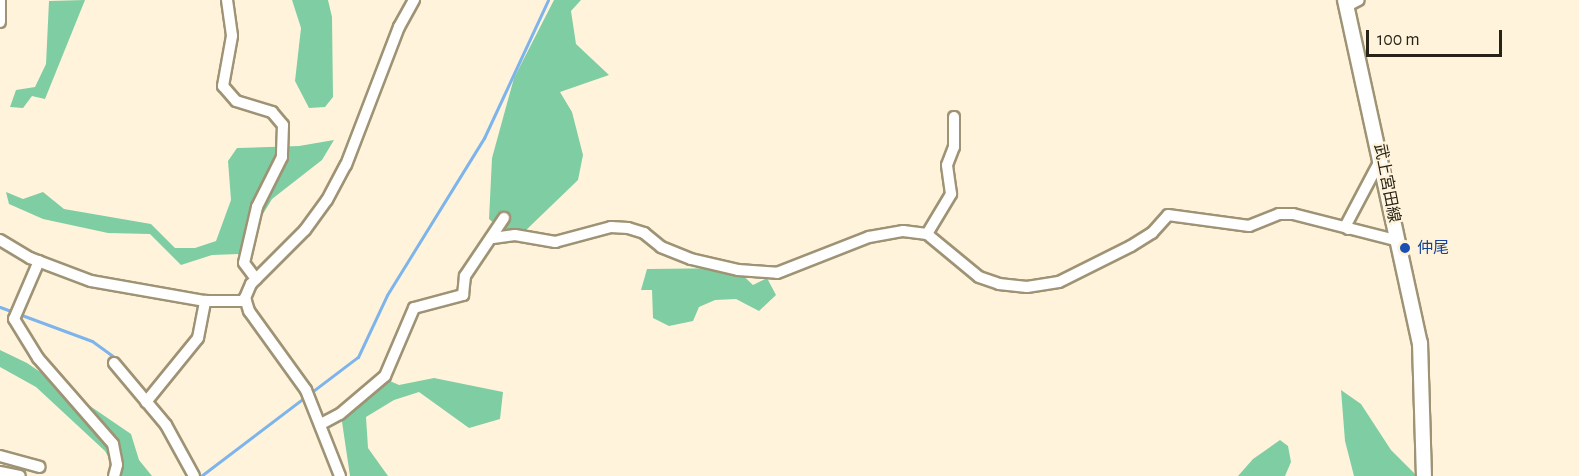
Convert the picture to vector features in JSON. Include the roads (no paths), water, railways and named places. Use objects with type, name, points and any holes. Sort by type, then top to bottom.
[{"type":"main road","name":"武上宮田線","points":[[1351,2],[1424,368],[1424,476]]},
{"type":"street","points":[[0,0],[0,22]]},
{"type":"street","points":[[226,0],[232,36],[225,90],[247,107],[272,112],[283,125],[282,157],[257,207],[244,263],[256,279]]},
{"type":"street","points":[[340,476],[308,395],[246,301],[247,291],[305,230],[332,191],[350,157],[399,27],[414,0]]},
{"type":"street","points":[[927,234],[951,194],[947,165],[954,147],[954,117]]},
{"type":"street","points":[[1348,229],[1346,225],[1382,157]]},
{"type":"street","points":[[493,238],[516,235],[555,242],[611,227],[628,228],[691,259],[765,273],[780,273],[869,237],[903,231],[927,234],[979,277],[999,284],[1027,287],[1059,282],[1131,246],[1152,233],[1168,215],[1249,226],[1280,214],[1293,214],[1399,241]]},
{"type":"street","points":[[321,424],[385,376],[414,308],[463,295],[465,276],[493,238],[504,218]]},
{"type":"street","points":[[0,240],[39,261],[91,281],[205,301],[246,301]]},
{"type":"street","points":[[39,261],[15,314],[38,358],[113,444],[117,465],[114,476]]},
{"type":"street","points":[[149,399],[198,338],[205,301]]},
{"type":"street","points":[[114,363],[149,399],[194,476]]},
{"type":"street","points":[[0,456],[40,466]]},
{"type":"street","points":[[0,472],[20,476]]},
{"type":"waterway","points":[[201,476],[358,357],[387,295],[484,138],[548,0]]},
{"type":"waterway","points":[[0,307],[92,341],[118,360]]},
{"type":"waterway","points":[[157,406],[170,421],[197,472]]},
{"type":"place","name":"仲尾","points":[[1405,248]]}]
